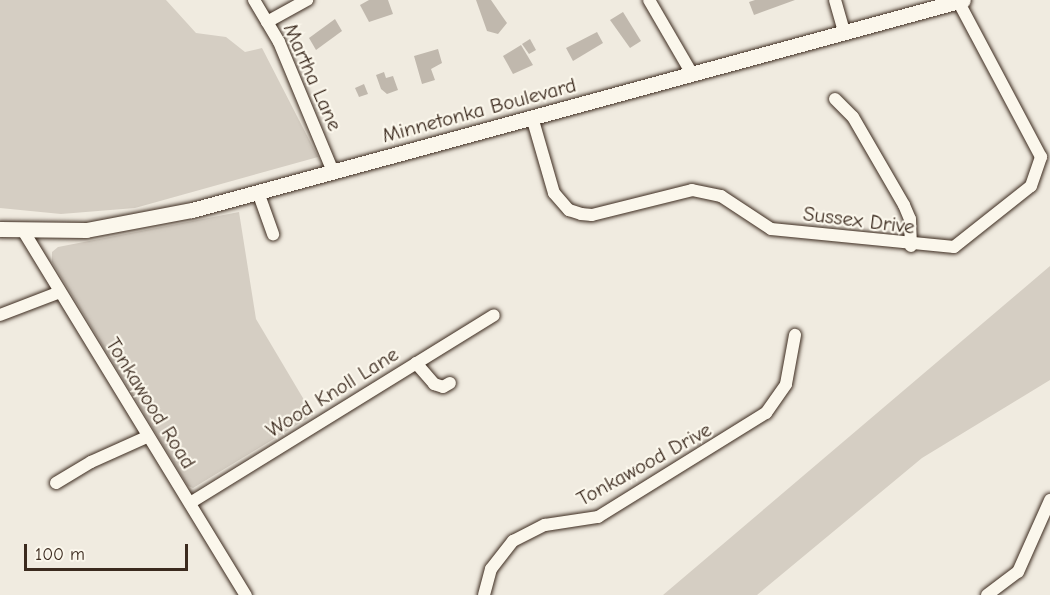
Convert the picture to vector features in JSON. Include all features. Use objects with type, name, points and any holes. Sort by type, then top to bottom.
[{"type":"main road","name":"Minnetonka Boulevard","points":[[0,229],[24,232],[86,230],[258,192],[961,1]]},
{"type":"street","name":"Martha Lane","points":[[254,0],[267,22],[333,172]]},
{"type":"street","points":[[267,22],[307,0]]},
{"type":"street","points":[[649,0],[692,74]]},
{"type":"street","points":[[835,0],[844,32]]},
{"type":"street","name":"Sussex Drive","points":[[532,117],[554,193],[569,210],[581,214],[592,215],[692,190],[721,196],[771,229],[943,249],[964,243],[1031,186],[1041,168],[1038,147],[961,1]]},
{"type":"street","points":[[835,99],[853,117],[904,205],[910,219],[911,246]]},
{"type":"street","points":[[258,192],[273,234]]},
{"type":"street","name":"Tonkawood Road","points":[[24,232],[147,437],[246,595]]},
{"type":"street","points":[[0,315],[60,292]]},
{"type":"street","name":"Wood Knoll Lane","points":[[190,503],[495,315]]},
{"type":"street","name":"Tonkawood Drive","points":[[484,595],[491,568],[513,541],[545,525],[598,517],[753,425],[786,384],[795,334]]},
{"type":"street","points":[[416,363],[434,384],[443,387],[450,383]]},
{"type":"street","points":[[56,483],[91,462],[147,437]]},
{"type":"street","points":[[987,595],[1018,572],[1050,500]]},
{"type":"shaded area","points":[[0,0],[166,0],[196,33],[226,37],[245,52],[262,48],[318,157],[135,208],[61,214],[0,208]]},
{"type":"shaded area","points":[[239,212],[256,319],[313,415],[193,488],[188,486],[52,262],[52,252],[58,247]]},
{"type":"shaded area","points":[[1050,266],[1050,380],[922,458],[757,595],[663,595]]},
{"type":"building","points":[[369,0],[388,0],[393,14],[369,22],[360,5]]},
{"type":"building","points":[[476,0],[491,0],[507,23],[498,34],[487,31]]},
{"type":"building","points":[[795,0],[754,15],[749,2]]},
{"type":"building","points":[[623,12],[641,41],[630,48],[610,20]]},
{"type":"building","points":[[335,19],[342,31],[316,50],[309,38]]},
{"type":"building","points":[[597,32],[603,43],[573,61],[566,48]]},
{"type":"building","points":[[530,39],[536,50],[529,54],[522,44]]},
{"type":"building","points":[[521,45],[533,65],[513,74],[503,56]]},
{"type":"building","points":[[438,49],[442,63],[431,69],[435,80],[422,84],[414,56]]},
{"type":"building","points":[[384,72],[386,78],[393,76],[398,90],[387,94],[381,89],[376,75]]},
{"type":"building","points":[[364,84],[368,94],[359,97],[355,88]]}]
